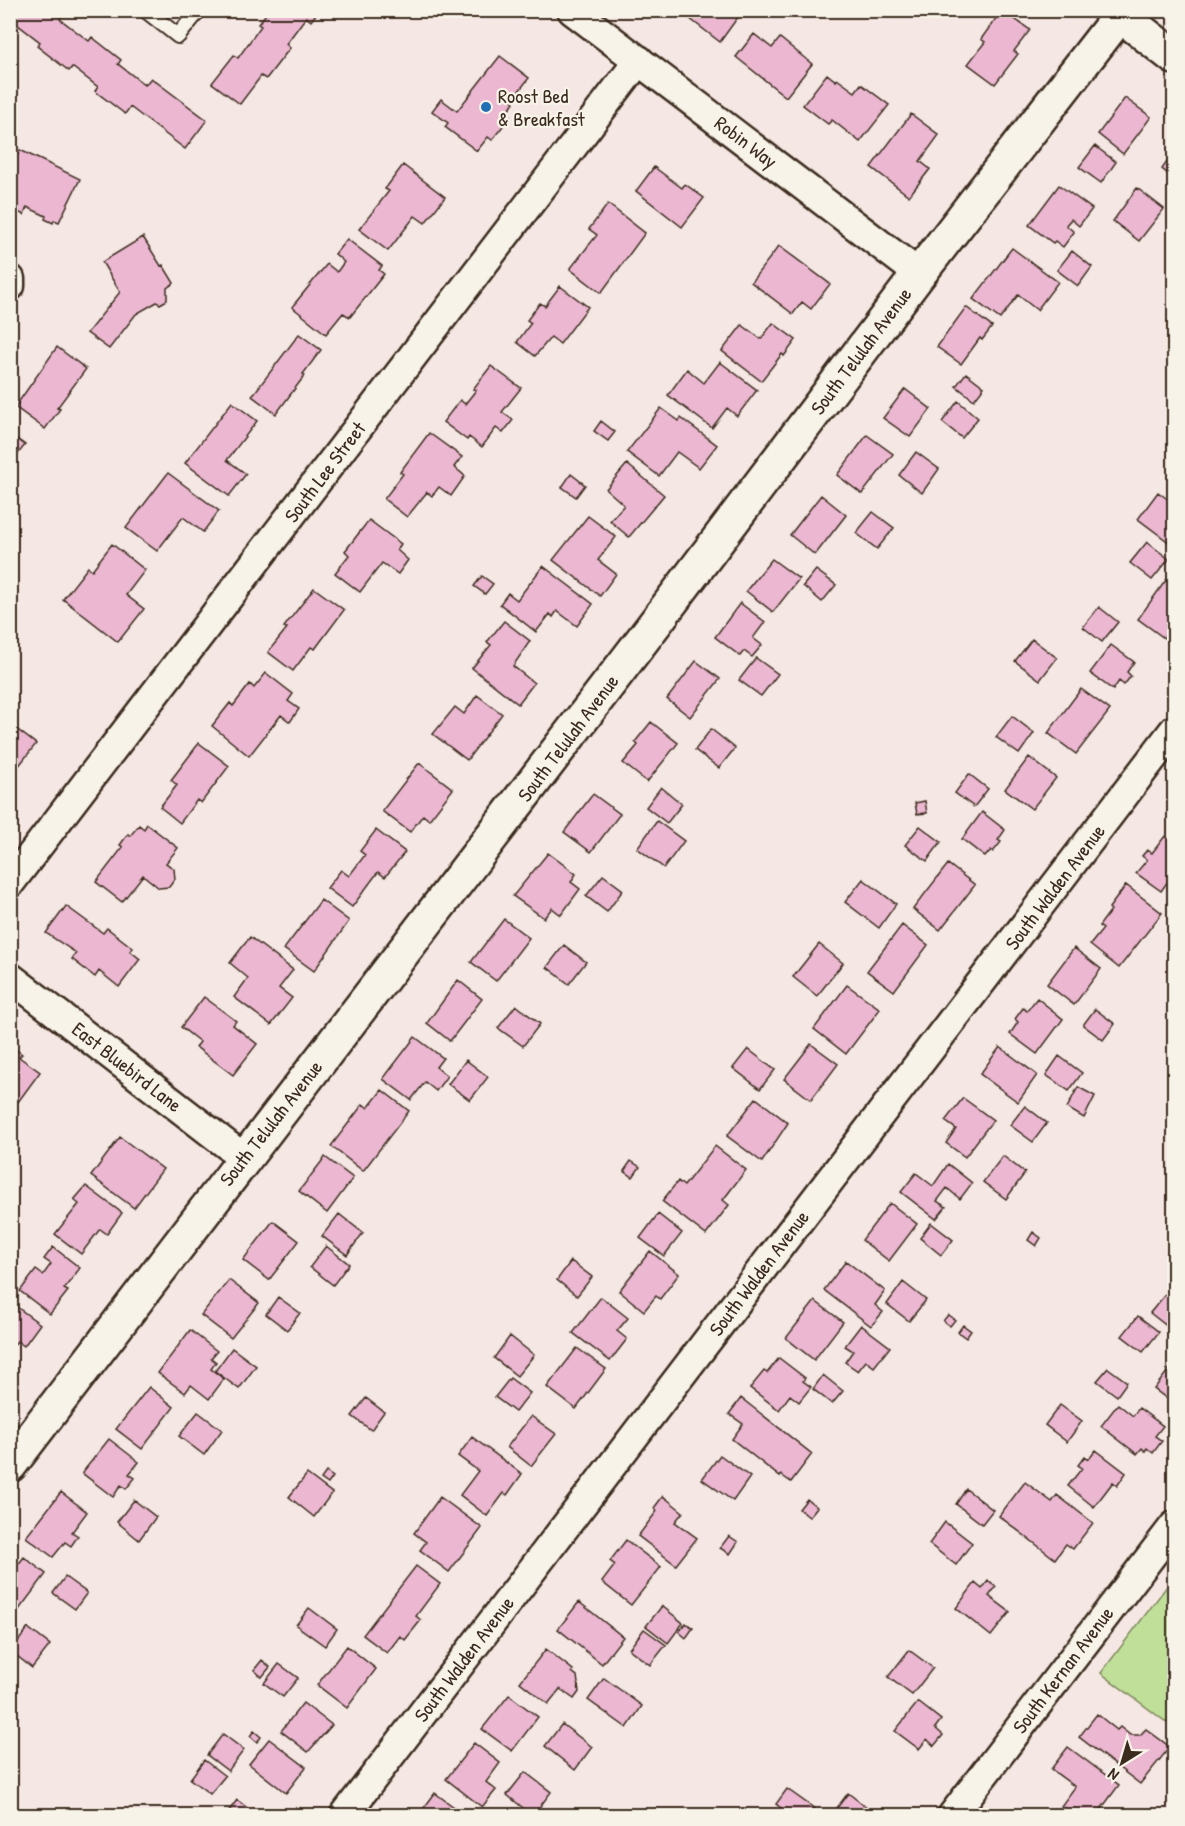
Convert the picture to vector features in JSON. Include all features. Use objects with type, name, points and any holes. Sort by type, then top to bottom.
[{"type":"street","name":"Robin Way","points":[[573,10],[919,274]]},
{"type":"street","points":[[1120,12],[1174,57]]},
{"type":"street","name":"South Telulah Avenue","points":[[10,1465],[643,640],[1120,12]]},
{"type":"street","name":"South Lee Street","points":[[10,883],[639,60]]},
{"type":"street","points":[[10,279],[10,286]]},
{"type":"street","name":"South Walden Avenue","points":[[344,1815],[1174,730]]},
{"type":"street","name":"East Bluebird Lane","points":[[10,977],[244,1158]]},
{"type":"street","name":"South Kernan Avenue","points":[[952,1815],[1174,1526]]},
{"type":"lane","points":[[145,10],[178,36],[199,10]]},
{"type":"green space","points":[[1174,1577],[1174,1728],[1101,1673]]},
{"type":"building","points":[[21,10],[56,10],[63,15],[60,19],[89,41],[92,37],[121,60],[118,64],[145,85],[151,78],[207,120],[185,149],[130,107],[125,114],[95,91],[98,87],[72,67],[69,71],[37,46],[40,42],[13,21]]},
{"type":"building","points":[[269,10],[319,10],[311,21],[306,17],[286,44],[290,48],[266,79],[261,76],[240,104],[212,83],[234,55],[238,58],[261,26],[258,24]]},
{"type":"building","points":[[687,10],[743,10],[720,42],[685,15]]},
{"type":"building","points":[[942,10],[958,10],[952,18]]},
{"type":"building","points":[[1002,10],[1030,30],[1014,51],[1018,54],[995,84],[968,64],[985,42],[981,39]]},
{"type":"building","points":[[754,34],[772,48],[780,38],[812,64],[786,97],[736,57]]},
{"type":"building","name":"Roost Bed & Breakfast","points":[[500,56],[529,78],[512,100],[514,102],[506,114],[510,117],[492,140],[488,137],[477,151],[445,127],[448,123],[432,111],[441,99],[457,111]]},
{"type":"building","points":[[827,74],[855,92],[861,84],[889,105],[860,142],[832,120],[828,124],[803,105]]},
{"type":"building","points":[[1125,98],[1151,117],[1123,154],[1098,134]]},
{"type":"building","points":[[911,114],[939,135],[920,161],[930,169],[909,196],[871,167]]},
{"type":"building","points":[[1095,146],[1116,162],[1101,183],[1079,167]]},
{"type":"building","points":[[20,150],[80,179],[59,222],[54,220],[53,223],[45,219],[46,216],[27,207],[24,215],[10,208],[10,170]]},
{"type":"building","points":[[1174,152],[1174,179],[1162,169]]},
{"type":"building","points":[[403,165],[445,197],[425,223],[415,216],[388,251],[359,229],[389,191],[385,189]]},
{"type":"building","points":[[654,167],[682,188],[685,184],[704,198],[682,227],[636,191]]},
{"type":"building","points":[[1059,185],[1092,209],[1079,226],[1071,219],[1066,225],[1074,232],[1063,247],[1055,241],[1053,243],[1029,225]]},
{"type":"building","points":[[1137,188],[1164,209],[1139,241],[1113,221]]},
{"type":"building","points":[[608,204],[645,233],[601,293],[570,269],[597,235],[589,229]]},
{"type":"building","points":[[143,237],[174,283],[167,288],[167,300],[160,304],[157,302],[136,314],[109,349],[87,333],[120,292],[102,262]]},
{"type":"building","points":[[347,239],[382,266],[379,270],[384,274],[350,317],[343,313],[326,334],[292,307],[327,264],[337,272],[344,262],[335,254]]},
{"type":"building","points":[[779,246],[830,284],[811,309],[802,302],[793,314],[751,282]]},
{"type":"building","points":[[1012,248],[1058,282],[1037,310],[1018,295],[1000,319],[973,299]]},
{"type":"building","points":[[1072,251],[1092,267],[1078,286],[1057,270]]},
{"type":"building","points":[[560,286],[588,307],[560,344],[551,337],[535,356],[517,342],[531,323],[527,320],[540,303],[545,306]]},
{"type":"building","points":[[966,307],[992,327],[982,340],[980,338],[961,364],[937,347]]},
{"type":"building","points":[[773,323],[796,340],[761,381],[722,351],[742,325],[761,339]]},
{"type":"building","points":[[299,334],[321,350],[276,414],[252,396]]},
{"type":"building","points":[[57,347],[86,369],[57,408],[60,409],[45,429],[15,407]]},
{"type":"building","points":[[720,362],[757,390],[737,416],[727,408],[712,428],[668,395],[687,369],[704,383]]},
{"type":"building","points":[[491,366],[521,388],[502,412],[513,420],[503,433],[496,428],[482,447],[469,437],[467,440],[443,422],[460,400],[465,404],[476,390],[473,389]]},
{"type":"building","points":[[966,373],[984,387],[974,400],[956,386]]},
{"type":"building","points":[[905,389],[931,409],[910,437],[883,418]]},
{"type":"building","points":[[958,401],[978,418],[962,438],[942,422]]},
{"type":"building","points":[[232,402],[257,421],[227,460],[246,474],[229,496],[185,463]]},
{"type":"building","points":[[661,408],[679,421],[681,418],[717,445],[699,468],[677,452],[659,476],[627,452]]},
{"type":"building","points":[[601,421],[615,432],[608,441],[594,431]]},
{"type":"building","points":[[429,433],[462,457],[454,467],[465,476],[451,496],[439,487],[432,496],[427,492],[407,517],[384,499],[403,474],[400,472]]},
{"type":"building","points":[[10,434],[25,445],[10,464]]},
{"type":"building","points":[[867,435],[893,454],[862,494],[837,475]]},
{"type":"building","points":[[916,452],[939,469],[922,493],[899,475]]},
{"type":"building","points":[[627,464],[664,495],[629,537],[610,521],[624,505],[606,489]]},
{"type":"building","points":[[168,473],[219,511],[203,532],[183,517],[157,551],[126,528]]},
{"type":"building","points":[[571,474],[585,485],[576,497],[562,487]]},
{"type":"building","points":[[1158,492],[1174,504],[1174,546],[1138,519]]},
{"type":"building","points":[[821,495],[846,515],[815,555],[790,535]]},
{"type":"building","points":[[873,512],[894,528],[877,549],[856,533]]},
{"type":"building","points":[[588,516],[616,537],[598,560],[616,574],[600,596],[553,560]]},
{"type":"building","points":[[369,520],[401,544],[397,550],[408,560],[398,574],[382,563],[360,592],[335,573],[349,555],[345,551]]},
{"type":"building","points":[[1147,542],[1169,559],[1152,580],[1130,563]]},
{"type":"building","points":[[112,544],[145,570],[126,595],[144,609],[118,642],[63,599],[88,567],[92,570]]},
{"type":"building","points":[[772,559],[799,579],[773,612],[746,591]]},
{"type":"building","points":[[543,566],[593,604],[577,626],[557,611],[553,617],[550,614],[536,632],[500,604],[508,593],[517,600]]},
{"type":"building","points":[[816,570],[836,585],[822,602],[803,586]]},
{"type":"building","points":[[482,576],[493,584],[485,594],[474,586]]},
{"type":"building","points":[[1166,580],[1174,587],[1174,624],[1164,638],[1138,619]]},
{"type":"building","points":[[314,588],[344,610],[315,649],[311,647],[293,671],[268,652]]},
{"type":"building","points":[[740,603],[765,622],[753,638],[762,645],[752,657],[744,651],[740,656],[715,637]]},
{"type":"building","points":[[1099,607],[1118,622],[1102,642],[1083,627]]},
{"type":"building","points":[[504,621],[530,641],[513,666],[534,683],[518,704],[472,668],[491,645],[487,642]]},
{"type":"building","points":[[1032,639],[1057,658],[1040,680],[1015,661]]},
{"type":"building","points":[[1111,645],[1134,662],[1127,672],[1131,676],[1124,685],[1119,681],[1113,690],[1090,673]]},
{"type":"building","points":[[756,658],[778,674],[761,696],[739,680]]},
{"type":"building","points":[[696,661],[720,679],[690,717],[667,699]]},
{"type":"building","points":[[266,673],[293,694],[288,701],[299,709],[290,722],[281,715],[249,756],[212,726],[230,703],[233,706],[250,684],[254,688]]},
{"type":"building","points":[[1081,689],[1110,710],[1076,754],[1048,733]]},
{"type":"building","points":[[477,695],[502,714],[467,760],[433,734],[455,707],[464,714]]},
{"type":"building","points":[[1012,716],[1034,733],[1019,754],[996,737]]},
{"type":"building","points":[[651,722],[678,743],[647,782],[623,763],[638,745],[635,742]]},
{"type":"building","points":[[10,724],[36,744],[10,777]]},
{"type":"building","points":[[711,729],[735,748],[719,768],[695,750]]},
{"type":"building","points":[[199,743],[229,766],[201,803],[197,800],[180,823],[160,807],[177,785],[171,780]]},
{"type":"building","points":[[1029,757],[1056,778],[1032,809],[1005,789]]},
{"type":"building","points":[[419,763],[453,789],[429,820],[423,815],[410,832],[382,811]]},
{"type":"building","points":[[969,774],[988,789],[974,807],[955,793]]},
{"type":"building","points":[[661,787],[682,804],[667,823],[646,807]]},
{"type":"building","points":[[593,794],[620,814],[591,852],[564,832]]},
{"type":"building","points":[[925,801],[927,813],[917,814],[915,803]]},
{"type":"building","points":[[982,812],[1005,830],[998,840],[1001,842],[993,852],[991,850],[985,857],[962,839]]},
{"type":"building","points":[[657,821],[684,841],[664,868],[637,848]]},
{"type":"building","points":[[147,824],[178,848],[166,863],[174,869],[175,879],[169,887],[159,888],[143,875],[122,902],[96,882],[123,847],[120,845],[128,834],[130,836],[139,825],[144,829]]},
{"type":"building","points":[[920,826],[941,842],[927,861],[905,845]]},
{"type":"building","points":[[376,830],[405,852],[385,877],[378,872],[352,907],[327,888],[341,870],[349,876],[365,855],[360,851]]},
{"type":"building","points":[[1165,836],[1174,844],[1174,873],[1161,891],[1136,873],[1147,860],[1142,856],[1147,850],[1152,853]]},
{"type":"building","points":[[548,853],[576,874],[571,882],[580,889],[561,915],[552,908],[544,918],[513,896]]},
{"type":"building","points":[[948,864],[975,885],[940,930],[913,909]]},
{"type":"building","points":[[603,875],[623,890],[607,912],[586,896]]},
{"type":"building","points":[[863,879],[896,904],[879,928],[845,902]]},
{"type":"building","points":[[1126,885],[1162,913],[1119,968],[1090,945],[1103,929],[1099,926]]},
{"type":"building","points":[[321,900],[349,921],[314,971],[284,949]]},
{"type":"building","points":[[66,906],[103,933],[107,928],[133,948],[130,951],[140,959],[119,987],[99,971],[95,977],[72,959],[76,953],[46,933]]},
{"type":"building","points":[[504,919],[529,938],[496,981],[471,962]]},
{"type":"building","points":[[902,925],[928,945],[894,991],[867,971]]},
{"type":"building","points":[[250,937],[293,970],[279,988],[292,998],[271,1025],[234,997],[248,978],[230,963]]},
{"type":"building","points":[[819,944],[843,963],[817,996],[793,977]]},
{"type":"building","points":[[564,945],[586,962],[569,984],[547,967]]},
{"type":"building","points":[[1074,948],[1101,969],[1074,1005],[1047,984]]},
{"type":"building","points":[[458,980],[482,999],[450,1041],[427,1023]]},
{"type":"building","points":[[847,985],[880,1009],[846,1054],[814,1029]]},
{"type":"building","points":[[204,997],[236,1021],[233,1025],[257,1044],[233,1075],[196,1047],[200,1042],[181,1027]]},
{"type":"building","points":[[1037,998],[1063,1019],[1037,1054],[1010,1034],[1018,1022],[1015,1019],[1023,1008],[1027,1011]]},
{"type":"building","points":[[516,1005],[540,1024],[523,1046],[498,1028]]},
{"type":"building","points":[[1095,1009],[1115,1024],[1103,1040],[1083,1025]]},
{"type":"building","points":[[415,1037],[443,1058],[436,1067],[447,1076],[436,1091],[425,1082],[411,1100],[383,1079]]},
{"type":"building","points":[[811,1044],[838,1064],[811,1100],[784,1079]]},
{"type":"building","points":[[10,1045],[22,1054],[19,1057],[40,1072],[18,1102],[10,1096]]},
{"type":"building","points":[[1000,1047],[1037,1075],[1018,1102],[980,1074]]},
{"type":"building","points":[[748,1049],[775,1070],[760,1089],[733,1068]]},
{"type":"building","points":[[1059,1056],[1082,1073],[1069,1091],[1046,1075]]},
{"type":"building","points":[[466,1060],[488,1077],[470,1100],[448,1084]]},
{"type":"building","points":[[1078,1087],[1095,1096],[1084,1118],[1067,1108]]},
{"type":"building","points":[[382,1090],[409,1111],[363,1171],[331,1146],[363,1104],[368,1108]]},
{"type":"building","points":[[756,1098],[788,1123],[762,1162],[727,1136]]},
{"type":"building","points":[[963,1098],[993,1120],[965,1157],[946,1143],[956,1129],[945,1121]]},
{"type":"building","points":[[1025,1106],[1047,1123],[1033,1142],[1010,1125]]},
{"type":"building","points":[[120,1137],[163,1169],[134,1208],[91,1176]]},
{"type":"building","points":[[715,1146],[746,1170],[723,1200],[729,1205],[706,1235],[662,1201],[678,1181],[684,1186]]},
{"type":"building","points":[[1003,1156],[1025,1173],[1006,1199],[983,1182]]},
{"type":"building","points":[[325,1157],[353,1178],[327,1213],[299,1191]]},
{"type":"building","points":[[631,1161],[640,1167],[633,1177],[624,1171]]},
{"type":"building","points":[[948,1164],[972,1183],[960,1199],[947,1188],[937,1201],[946,1207],[936,1219],[901,1192],[916,1173],[933,1186]]},
{"type":"building","points":[[86,1186],[122,1213],[107,1234],[100,1229],[81,1254],[55,1234],[79,1204],[74,1200]]},
{"type":"building","points":[[890,1203],[917,1224],[889,1261],[862,1240]]},
{"type":"building","points":[[339,1214],[363,1233],[347,1255],[322,1236]]},
{"type":"building","points":[[658,1214],[682,1233],[664,1256],[640,1238]]},
{"type":"building","points":[[273,1221],[299,1241],[269,1280],[243,1260]]},
{"type":"building","points":[[931,1223],[953,1240],[941,1255],[920,1238]]},
{"type":"building","points":[[1033,1232],[1041,1238],[1036,1246],[1028,1240]]},
{"type":"building","points":[[1174,1235],[1174,1248],[1168,1243]]},
{"type":"building","points":[[326,1246],[349,1264],[333,1285],[310,1267]]},
{"type":"building","points":[[53,1247],[80,1268],[64,1289],[68,1291],[50,1314],[20,1291],[36,1270],[43,1275],[51,1264],[44,1259]]},
{"type":"building","points":[[650,1251],[679,1274],[660,1299],[656,1296],[644,1311],[619,1291]]},
{"type":"building","points":[[571,1261],[592,1277],[577,1296],[557,1280]]},
{"type":"building","points":[[846,1261],[885,1291],[875,1305],[883,1312],[871,1326],[824,1290]]},
{"type":"building","points":[[229,1280],[259,1303],[231,1338],[201,1315]]},
{"type":"building","points":[[903,1282],[926,1300],[909,1321],[887,1304]]},
{"type":"building","points":[[1168,1291],[1174,1296],[1172,1330],[1150,1313]]},
{"type":"building","points":[[278,1297],[300,1313],[287,1330],[266,1314]]},
{"type":"building","points":[[601,1297],[628,1318],[617,1331],[627,1339],[610,1361],[573,1333]]},
{"type":"building","points":[[815,1301],[843,1322],[814,1360],[786,1338]]},
{"type":"building","points":[[10,1302],[40,1324],[24,1346],[17,1341],[10,1350]]},
{"type":"building","points":[[948,1315],[955,1320],[950,1326],[943,1321]]},
{"type":"building","points":[[1138,1316],[1159,1332],[1143,1352],[1122,1336]]},
{"type":"building","points":[[861,1325],[890,1347],[874,1367],[866,1361],[858,1371],[845,1362],[853,1351],[845,1346]]},
{"type":"building","points":[[963,1325],[971,1331],[966,1338],[958,1332]]},
{"type":"building","points":[[190,1330],[217,1351],[211,1358],[216,1362],[211,1369],[224,1379],[209,1399],[191,1385],[185,1393],[158,1373]]},
{"type":"building","points":[[510,1336],[534,1355],[517,1376],[494,1358]]},
{"type":"building","points":[[232,1348],[256,1366],[239,1389],[215,1371]]},
{"type":"building","points":[[577,1348],[606,1369],[576,1409],[547,1387]]},
{"type":"building","points":[[779,1358],[805,1378],[803,1381],[811,1387],[799,1402],[790,1395],[779,1410],[750,1388]]},
{"type":"building","points":[[1174,1363],[1174,1404],[1154,1389]]},
{"type":"building","points":[[1108,1368],[1127,1382],[1117,1396],[1097,1381]]},
{"type":"building","points":[[823,1375],[843,1391],[832,1404],[813,1389]]},
{"type":"building","points":[[510,1378],[530,1393],[515,1412],[495,1397]]},
{"type":"building","points":[[149,1387],[174,1407],[142,1449],[116,1429]]},
{"type":"building","points":[[366,1398],[384,1412],[371,1430],[352,1416]]},
{"type":"building","points":[[741,1398],[812,1454],[791,1482],[781,1475],[780,1477],[732,1439],[743,1424],[729,1414]]},
{"type":"building","points":[[1118,1404],[1133,1416],[1139,1408],[1163,1426],[1155,1436],[1162,1441],[1153,1453],[1147,1448],[1145,1451],[1142,1448],[1137,1454],[1101,1426]]},
{"type":"building","points":[[1060,1405],[1082,1421],[1067,1442],[1045,1425]]},
{"type":"building","points":[[198,1412],[222,1430],[204,1455],[179,1436]]},
{"type":"building","points":[[531,1416],[556,1434],[531,1466],[507,1447]]},
{"type":"building","points":[[472,1437],[522,1474],[507,1495],[504,1493],[487,1516],[460,1495],[478,1471],[458,1456]]},
{"type":"building","points":[[109,1439],[139,1462],[129,1474],[135,1478],[126,1489],[121,1485],[113,1497],[82,1473]]},
{"type":"building","points":[[1096,1450],[1126,1473],[1117,1486],[1113,1482],[1094,1507],[1068,1486],[1082,1468],[1078,1465],[1085,1456],[1089,1459]]},
{"type":"building","points":[[720,1455],[750,1477],[733,1501],[702,1479]]},
{"type":"building","points":[[326,1472],[333,1477],[328,1484],[321,1479]]},
{"type":"building","points":[[307,1474],[332,1493],[314,1517],[289,1497]]},
{"type":"building","points":[[1025,1482],[1052,1502],[1057,1495],[1093,1523],[1073,1549],[1066,1544],[1055,1559],[999,1516]]},
{"type":"building","points":[[966,1489],[993,1510],[982,1524],[956,1504]]},
{"type":"building","points":[[61,1492],[87,1512],[72,1532],[78,1536],[71,1546],[65,1542],[53,1557],[26,1537]]},
{"type":"building","points":[[663,1496],[683,1512],[675,1522],[697,1538],[676,1565],[638,1536],[657,1511],[654,1508]]},
{"type":"building","points":[[440,1497],[482,1528],[449,1572],[420,1550],[426,1542],[414,1533]]},
{"type":"building","points":[[807,1499],[817,1507],[809,1517],[799,1509]]},
{"type":"building","points":[[134,1500],[156,1517],[139,1540],[117,1522]]},
{"type":"building","points":[[945,1522],[972,1543],[956,1565],[929,1544]]},
{"type":"building","points":[[729,1536],[738,1542],[730,1554],[720,1548]]},
{"type":"building","points":[[626,1540],[661,1567],[631,1605],[602,1582],[615,1565],[610,1561]]},
{"type":"building","points":[[24,1557],[46,1574],[18,1611],[10,1605],[10,1569],[13,1571]]},
{"type":"building","points":[[416,1566],[440,1584],[416,1616],[421,1620],[405,1640],[400,1636],[387,1653],[363,1635]]},
{"type":"building","points":[[65,1577],[87,1593],[75,1609],[53,1593]]},
{"type":"building","points":[[988,1581],[996,1587],[989,1596],[1010,1612],[991,1636],[956,1608],[975,1583],[982,1589]]},
{"type":"building","points":[[579,1602],[623,1637],[602,1664],[558,1629]]},
{"type":"building","points":[[662,1606],[683,1623],[668,1643],[646,1626]]},
{"type":"building","points":[[309,1608],[337,1629],[325,1646],[296,1625]]},
{"type":"building","points":[[686,1623],[693,1628],[686,1638],[679,1632]]},
{"type":"building","points":[[28,1628],[50,1645],[32,1668],[11,1651]]},
{"type":"building","points":[[644,1629],[666,1645],[650,1665],[629,1649]]},
{"type":"building","points":[[347,1646],[376,1669],[347,1708],[317,1685]]},
{"type":"building","points":[[546,1649],[573,1670],[572,1672],[577,1676],[579,1692],[574,1699],[560,1689],[548,1704],[520,1682]]},
{"type":"building","points":[[909,1650],[933,1668],[912,1695],[888,1677]]},
{"type":"building","points":[[262,1660],[270,1667],[262,1677],[254,1670]]},
{"type":"building","points":[[279,1664],[298,1678],[283,1697],[264,1683]]},
{"type":"building","points":[[604,1678],[642,1706],[627,1728],[588,1700]]},
{"type":"building","points":[[509,1695],[538,1717],[512,1751],[482,1729]]},
{"type":"building","points":[[10,1696],[16,1700],[10,1708]]},
{"type":"building","points":[[918,1702],[941,1720],[935,1728],[943,1735],[934,1746],[927,1739],[919,1749],[895,1731]]},
{"type":"building","points":[[303,1703],[332,1725],[308,1752],[281,1731]]},
{"type":"building","points":[[1097,1714],[1117,1730],[1120,1727],[1130,1735],[1140,1735],[1146,1729],[1170,1747],[1140,1784],[1079,1737]]},
{"type":"building","points":[[562,1724],[592,1747],[575,1770],[545,1746]]},
{"type":"building","points":[[254,1731],[261,1737],[257,1742],[250,1736]]},
{"type":"building","points":[[223,1734],[244,1750],[228,1771],[207,1755]]},
{"type":"building","points":[[269,1739],[306,1767],[286,1793],[249,1764]]},
{"type":"building","points":[[474,1743],[500,1763],[486,1782],[496,1790],[482,1807],[446,1779]]},
{"type":"building","points":[[1068,1747],[1119,1785],[1096,1816],[1074,1816],[1061,1806],[1075,1787],[1051,1769]]},
{"type":"building","points":[[204,1760],[225,1776],[210,1794],[190,1779]]},
{"type":"building","points":[[525,1772],[551,1792],[533,1816],[507,1795]]},
{"type":"building","points":[[787,1789],[815,1809],[811,1816],[791,1816],[776,1804]]},
{"type":"building","points":[[435,1793],[462,1813],[460,1816],[418,1816]]},
{"type":"building","points":[[848,1793],[870,1810],[866,1816],[831,1816]]},
{"type":"building","points":[[237,1800],[258,1816],[225,1816]]},
{"type":"place","name":"Roost Bed & Breakfast","points":[[486,107]]}]
